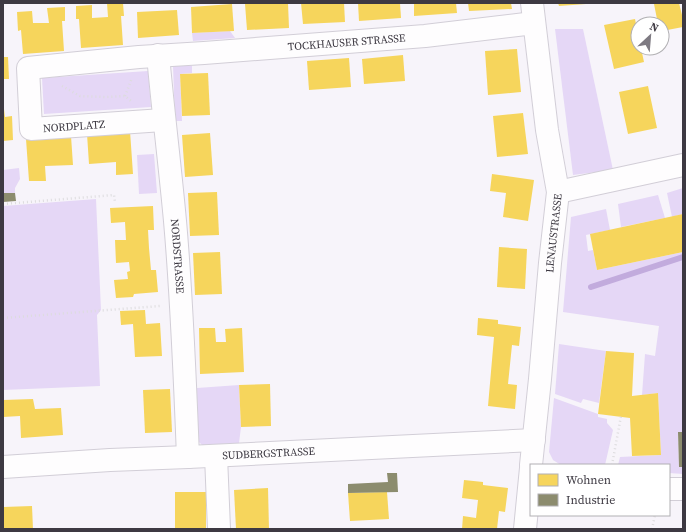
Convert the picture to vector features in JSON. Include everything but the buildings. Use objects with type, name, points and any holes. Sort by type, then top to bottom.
[{"type":"street","name":"TOCKHAUSER STRASSE","points":[[158,56],[424,36],[533,13]]},
{"type":"street","name":"LENAUSTRASSE","points":[[532,464],[550,262],[558,192],[547,130],[533,13]]},
{"type":"street","name":"NORDSTRASSE","points":[[158,56],[163,120],[175,221],[184,354],[188,457]]},
{"type":"street","name":"NORDPLATZ","points":[[158,56],[28,68],[31,129],[163,120]]},
{"type":"street","points":[[558,192],[683,166]]},
{"type":"street","name":"SUDBERGSTRASSE","points":[[3,467],[110,460],[534,440]]},
{"type":"street","points":[[216,456],[220,529]]},
{"type":"street","name":"LENAUSTRASSE","points":[[525,529],[530,482]]},
{"type":"street","points":[[670,489],[683,489]]},
{"type":"path","points":[[60,85],[80,96],[125,96],[133,102],[138,121]]},
{"type":"path","points":[[3,204],[114,195],[115,202]]},
{"type":"path","points":[[3,318],[181,304]]},
{"type":"path","points":[[612,464],[621,416]]},
{"type":"path","points":[[652,529],[655,516]]},
{"type":"shaded area","points":[[555,29],[583,29],[613,170],[573,175]]},
{"type":"shaded area","points":[[230,31],[235,38],[193,41],[192,33]]},
{"type":"shaded area","points":[[173,66],[192,66],[192,73],[180,74],[182,121],[175,121]]},
{"type":"shaded area","points":[[148,71],[151,107],[44,114],[42,78]]},
{"type":"shaded area","points":[[154,154],[157,193],[139,194],[137,155]]},
{"type":"shaded area","points":[[19,168],[20,179],[15,188],[15,193],[3,193],[3,170]]},
{"type":"shaded area","points":[[683,188],[683,214],[672,217],[667,193]]},
{"type":"shaded area","points":[[658,195],[665,218],[621,227],[618,204]]},
{"type":"shaded area","points":[[96,199],[101,310],[97,315],[100,386],[3,390],[3,206]]},
{"type":"shaded area","points":[[606,209],[610,230],[586,235],[588,251],[593,250],[597,270],[683,252],[683,432],[678,433],[679,467],[683,467],[683,474],[670,473],[670,464],[618,464],[620,457],[661,455],[658,393],[642,395],[645,354],[655,356],[659,326],[563,312],[571,217]]},
{"type":"shaded area","points":[[559,344],[606,351],[599,403],[583,399],[581,403],[555,394]]},
{"type":"shaded area","points":[[239,385],[241,427],[239,443],[202,445],[198,441],[197,388]]},
{"type":"shaded area","points":[[554,398],[598,414],[598,417],[607,419],[607,423],[613,430],[605,464],[559,464],[553,460],[549,452]]},
{"type":"waterway","points":[[591,287],[683,257]]}]
